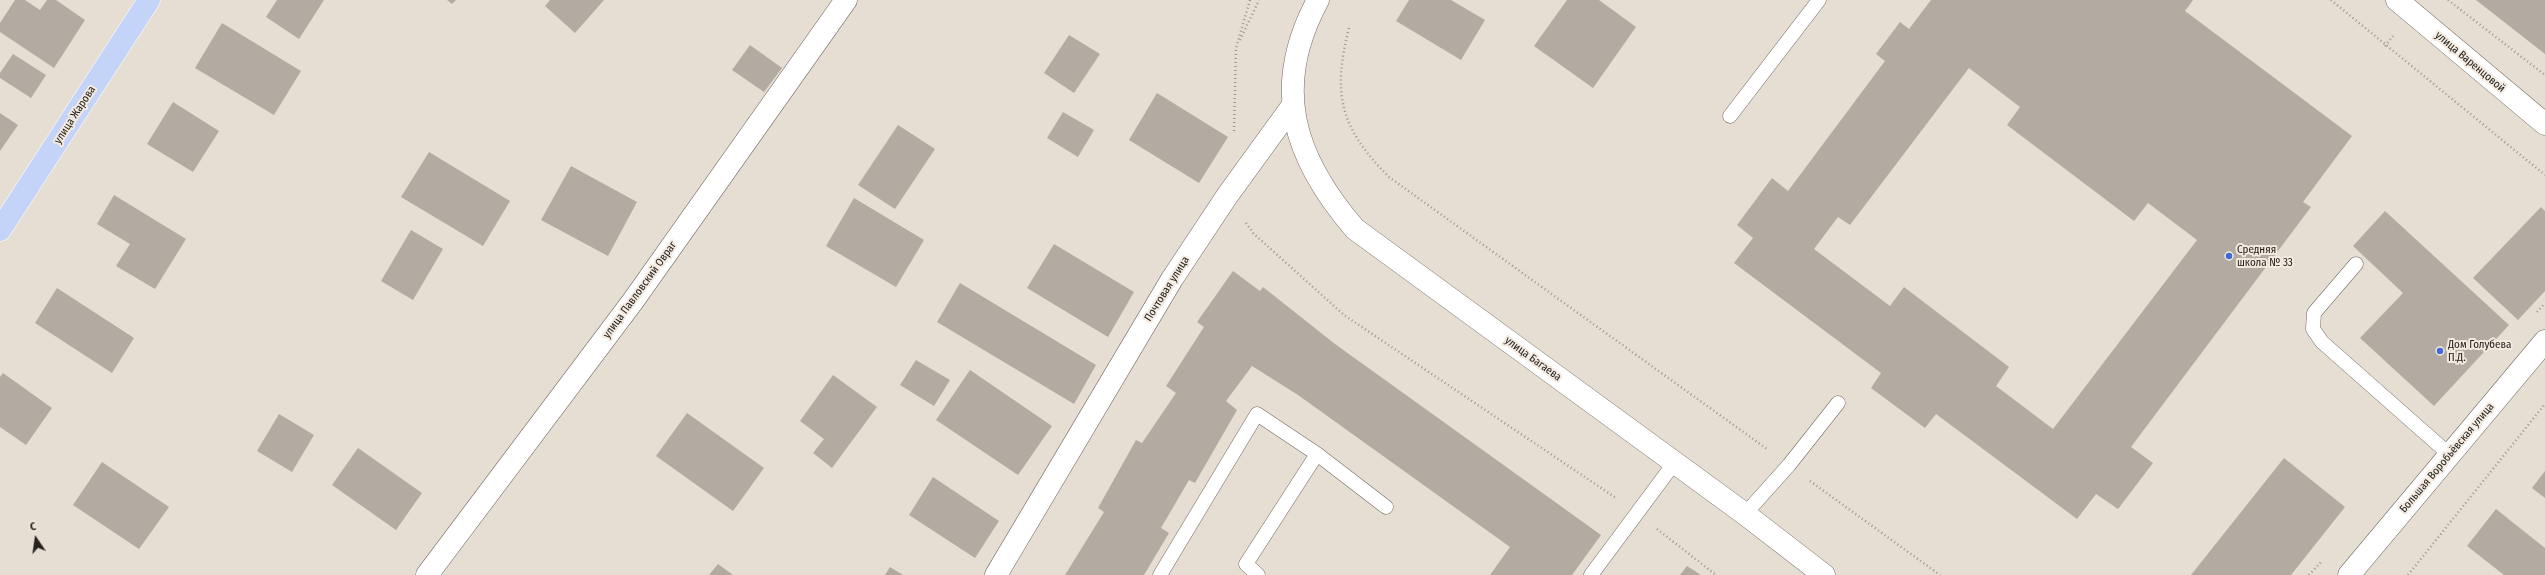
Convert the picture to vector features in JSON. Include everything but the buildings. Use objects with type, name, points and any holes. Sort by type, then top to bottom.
[{"type":"main road","name":"улица Жарова","points":[[0,230],[149,0]]},
{"type":"street","name":"улица Павловский Овраг","points":[[427,575],[633,301],[846,0]]},
{"type":"street","points":[[1293,105],[1293,77],[1297,50],[1305,23],[1318,0]]},
{"type":"street","name":"улица Варенцовой","points":[[2397,0],[2545,124]]},
{"type":"street","name":"Почтовая улица","points":[[996,575],[1172,279],[1227,196],[1293,105]]},
{"type":"street","name":"улица Багаева","points":[[1293,105],[1300,139],[1313,172],[1332,202],[1355,228],[1675,462],[1824,575]]},
{"type":"street","name":"Большая Воробьёвская улица","points":[[2349,575],[2545,341]]},
{"type":"lane","points":[[1730,116],[1819,0]]},
{"type":"lane","points":[[2356,264],[2314,313],[2313,329],[2322,342],[2450,455]]},
{"type":"lane","points":[[1745,514],[1789,465],[1838,403]]},
{"type":"lane","points":[[1160,575],[1257,414],[1317,454],[1386,507]]},
{"type":"lane","points":[[1258,575],[1246,564],[1317,454]]},
{"type":"lane","points":[[1590,575],[1675,462]]},
{"type":"path","points":[[1232,136],[1235,130],[1236,48],[1250,0]]},
{"type":"path","points":[[1236,48],[1259,0]]},
{"type":"path","points":[[2331,0],[2545,175]]},
{"type":"path","points":[[2448,0],[2545,75]]},
{"type":"path","points":[[1349,28],[1341,60],[1341,93],[1350,125],[1366,154],[1389,177],[1940,575]]},
{"type":"path","points":[[1227,196],[1253,233],[1344,315],[1637,513],[1716,575]]},
{"type":"path","points":[[2408,575],[2545,404]]},
{"type":"place","name":"Средняя школа № 33","points":[[2229,256]]},
{"type":"place","name":"Дом Голубева П.Д.","points":[[2440,351]]}]
